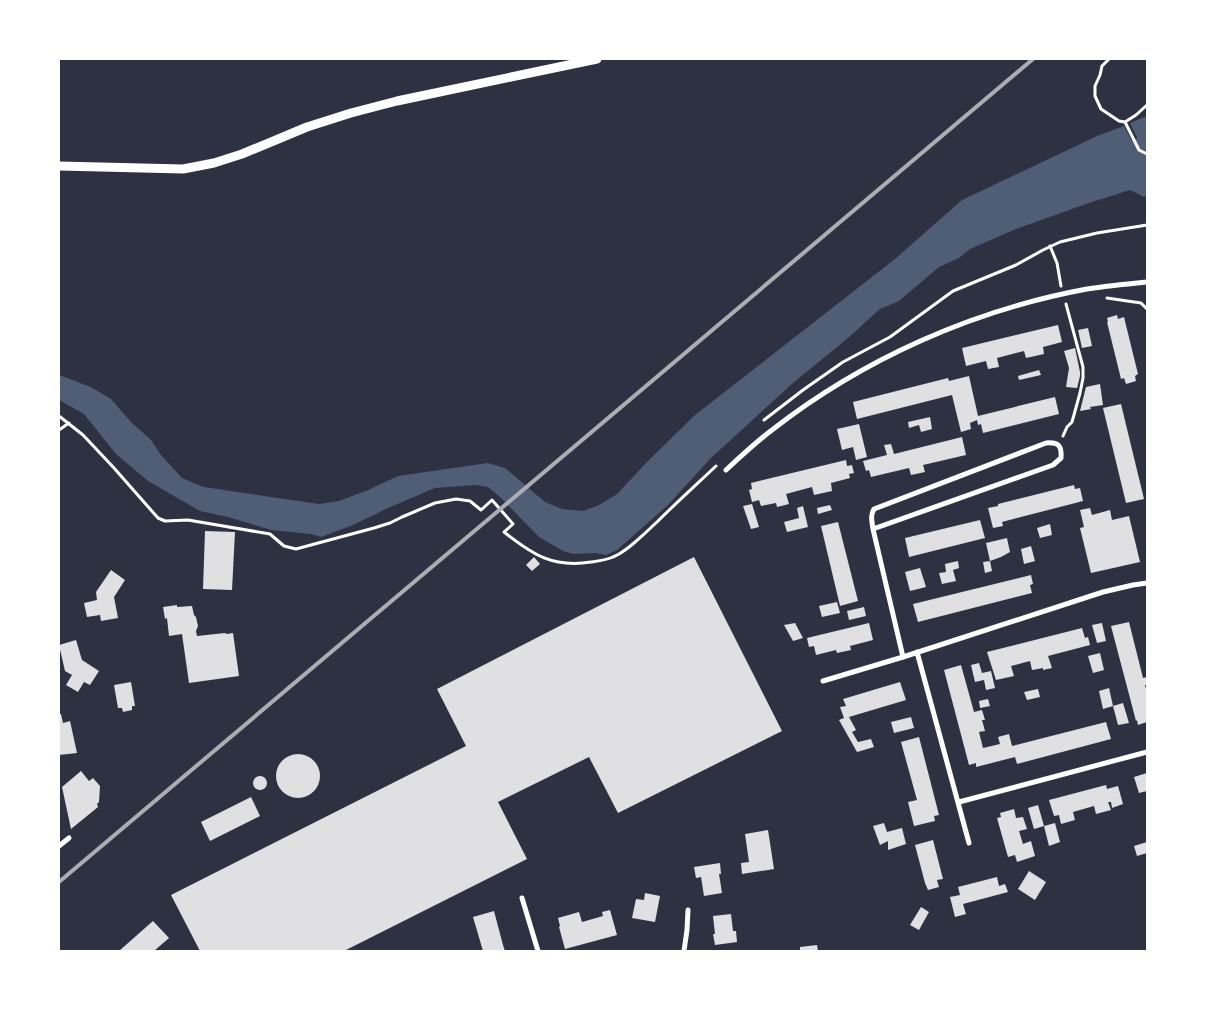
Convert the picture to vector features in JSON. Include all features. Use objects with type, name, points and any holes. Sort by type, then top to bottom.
[{"type":"street","points":[[59,166],[182,169],[214,163],[242,154],[306,127],[351,112],[597,59]]},
{"type":"street","points":[[726,470],[770,431],[811,401],[900,351],[941,332],[1008,308],[1063,294],[1147,282]]},
{"type":"street","points":[[873,529],[1053,465],[1061,458],[1059,446],[1053,442],[1046,443],[874,509],[871,518],[873,529],[903,657]]},
{"type":"street","points":[[824,681],[1096,594],[1147,583]]},
{"type":"street","points":[[918,652],[969,843]]},
{"type":"street","points":[[959,802],[1147,752]]},
{"type":"street","points":[[59,846],[69,838]]},
{"type":"street","points":[[522,898],[538,951]]},
{"type":"street","points":[[684,951],[688,910]]},
{"type":"path","points":[[1109,59],[1102,66],[1095,86],[1095,96],[1100,109],[1126,124],[1139,150],[1147,154]]},
{"type":"path","points":[[1126,124],[1147,105]]},
{"type":"path","points":[[1050,246],[1057,263],[1063,294],[1083,367],[1083,378],[1072,422],[1067,427],[1059,446]]},
{"type":"path","points":[[1106,298],[1140,303],[1147,309]]},
{"type":"path","points":[[59,416],[84,435],[158,518],[165,521],[188,520],[270,534],[284,546],[296,549],[390,523],[402,516],[435,503],[456,499],[470,501],[481,510],[492,500],[513,524],[504,532]]},
{"type":"path","points":[[59,430],[69,423]]},
{"type":"water","points":[[1147,116],[1147,150],[1142,148],[1130,123]]},
{"type":"water","points":[[1124,126],[1140,156],[1147,159],[1147,195],[1144,197],[1130,190],[1089,203],[1016,229],[970,249],[959,258],[939,267],[899,301],[880,309],[793,383],[711,458],[668,505],[617,550],[606,555],[596,553],[573,554],[563,551],[539,537],[488,487],[475,485],[435,488],[353,525],[321,537],[311,534],[271,530],[200,511],[148,481],[116,454],[84,414],[59,400],[59,375],[91,387],[111,399],[130,421],[151,440],[161,455],[182,478],[204,487],[319,504],[339,501],[398,476],[488,463],[505,468],[545,502],[562,509],[583,511],[599,505],[617,494],[695,415],[895,259],[962,200],[1097,136]]},
{"type":"building","points":[[1117,315],[1118,319],[1124,317],[1138,374],[1135,376],[1136,381],[1126,384],[1124,378],[1121,379],[1107,322],[1107,318]]},
{"type":"building","points":[[1058,325],[1062,342],[1043,347],[1044,354],[1026,358],[1024,351],[997,358],[999,367],[988,369],[986,361],[966,366],[962,348]]},
{"type":"building","points":[[1088,328],[1092,346],[1082,348],[1078,330]]},
{"type":"building","points":[[1075,348],[1080,372],[1077,388],[1066,387],[1069,368],[1064,351]]},
{"type":"building","points":[[1039,370],[1041,375],[1019,380],[1018,376]]},
{"type":"building","points":[[969,376],[978,416],[1055,397],[1059,414],[983,433],[981,424],[978,425],[977,420],[970,423],[971,429],[961,432],[952,395],[857,419],[853,402],[948,378],[949,381]]},
{"type":"building","points":[[1100,384],[1103,405],[1080,411],[1086,387]]},
{"type":"building","points":[[1121,404],[1144,499],[1126,503],[1103,408]]},
{"type":"building","points":[[930,417],[932,429],[921,432],[919,425],[909,428],[908,422]]},
{"type":"building","points":[[859,424],[867,457],[856,460],[853,447],[842,450],[837,429]]},
{"type":"building","points":[[962,437],[966,455],[923,465],[925,472],[911,475],[909,468],[871,477],[869,470],[866,471],[863,461],[887,455],[884,445],[891,444],[894,454]]},
{"type":"building","points":[[846,460],[847,466],[852,465],[854,473],[849,474],[850,478],[831,483],[832,491],[814,495],[812,487],[786,494],[789,504],[777,507],[776,503],[761,506],[759,500],[752,502],[749,490],[752,489],[751,483]]},
{"type":"building","points":[[1074,485],[1075,489],[1080,488],[1083,501],[1002,522],[1003,526],[993,528],[988,508]]},
{"type":"building","points":[[752,504],[759,527],[751,529],[743,506]]},
{"type":"building","points":[[830,505],[832,510],[818,514],[817,508]]},
{"type":"building","points":[[803,506],[808,527],[787,532],[784,522],[799,518],[797,508]]},
{"type":"building","points":[[1090,508],[1092,515],[1110,510],[1112,520],[1129,516],[1140,562],[1091,573],[1080,528],[1084,527],[1080,510]]},
{"type":"building","points":[[980,520],[985,538],[909,557],[905,538]]},
{"type":"building","points":[[838,522],[858,601],[840,606],[821,526]]},
{"type":"building","points":[[1050,524],[1052,535],[1040,538],[1037,528]]},
{"type":"building","points":[[205,531],[235,532],[232,590],[203,589]]},
{"type":"building","points":[[1007,538],[1010,552],[990,561],[986,543]]},
{"type":"building","points":[[1031,546],[1035,561],[1024,564],[1021,549]]},
{"type":"building","points":[[534,557],[540,564],[532,571],[526,565]]},
{"type":"building","points":[[694,557],[782,731],[618,813],[589,757],[498,802],[527,859],[344,951],[200,951],[171,895],[466,746],[437,689]]},
{"type":"building","points":[[958,561],[959,568],[953,570],[956,581],[942,584],[939,573],[946,572],[945,564]]},
{"type":"building","points":[[990,561],[992,571],[985,573],[983,562]]},
{"type":"building","points":[[920,568],[926,587],[910,591],[905,572]]},
{"type":"building","points":[[111,570],[125,580],[114,597],[118,618],[101,621],[100,615],[87,617],[84,603],[97,600],[96,592]]},
{"type":"building","points":[[1031,575],[1033,584],[1030,585],[1032,593],[918,622],[913,604]]},
{"type":"building","points":[[837,602],[840,613],[822,617],[819,606]]},
{"type":"building","points":[[177,605],[177,607],[192,606],[198,626],[197,636],[233,633],[239,676],[189,683],[182,634],[169,636],[167,618],[165,619],[163,607]]},
{"type":"building","points":[[864,607],[866,616],[849,620],[847,611]]},
{"type":"building","points":[[1129,622],[1143,678],[1147,677],[1147,685],[1145,685],[1147,694],[1147,722],[1138,725],[1111,626]]},
{"type":"building","points":[[795,623],[803,638],[793,641],[784,625]]},
{"type":"building","points":[[869,623],[873,640],[850,646],[851,650],[837,653],[836,650],[816,655],[814,646],[809,647],[807,638]]},
{"type":"building","points":[[1102,623],[1106,641],[1097,643],[1092,625]]},
{"type":"building","points":[[1082,628],[1085,638],[1088,637],[1090,645],[1048,656],[1052,668],[1032,670],[1030,661],[1011,666],[1014,676],[996,680],[987,652]]},
{"type":"building","points":[[76,640],[82,660],[99,671],[90,685],[84,682],[78,692],[66,685],[72,675],[65,671],[59,645]]},
{"type":"building","points":[[1100,653],[1104,670],[1093,673],[1088,656]]},
{"type":"building","points":[[979,663],[982,673],[991,671],[995,688],[986,690],[984,680],[975,682],[971,665]]},
{"type":"building","points":[[961,665],[974,712],[982,710],[985,720],[982,720],[985,731],[979,732],[983,748],[1000,744],[998,737],[1009,734],[1012,746],[1106,722],[1111,739],[1017,764],[1015,757],[976,767],[976,763],[969,765],[944,670]]},
{"type":"building","points":[[131,682],[135,706],[132,706],[132,710],[123,712],[122,708],[118,708],[114,685]]},
{"type":"building","points":[[900,682],[906,700],[849,717],[856,730],[852,732],[858,742],[871,739],[874,747],[857,752],[839,720],[844,718],[840,707],[846,706],[843,699]]},
{"type":"building","points":[[1109,688],[1113,706],[1103,709],[1099,691]]},
{"type":"building","points":[[1038,689],[1040,697],[1027,700],[1024,692]]},
{"type":"building","points":[[988,699],[990,706],[980,708],[979,701]]},
{"type":"building","points":[[1123,703],[1129,723],[1118,725],[1113,706]]},
{"type":"building","points":[[59,714],[61,714],[63,723],[70,721],[77,753],[59,755]]},
{"type":"building","points":[[911,717],[914,728],[894,733],[891,722]]},
{"type":"building","points":[[919,737],[939,815],[934,816],[935,821],[914,826],[908,802],[917,800],[901,742]]},
{"type":"building","points":[[302,754],[314,760],[319,767],[319,785],[314,792],[307,797],[294,798],[286,795],[279,788],[276,772],[279,764],[286,757]]},
{"type":"building","points":[[81,771],[89,781],[93,778],[100,786],[99,802],[97,804],[98,807],[71,829],[62,787]]},
{"type":"building","points":[[1147,773],[1147,791],[1139,793],[1134,777]]},
{"type":"building","points":[[260,776],[265,778],[267,783],[265,788],[260,790],[255,788],[253,783],[255,778]]},
{"type":"building","points":[[1106,785],[1107,789],[1118,786],[1123,804],[1112,808],[1111,802],[1108,802],[1111,810],[1096,814],[1094,806],[1073,812],[1075,820],[1061,824],[1059,815],[1054,816],[1049,800]]},
{"type":"building","points":[[251,797],[260,816],[210,841],[201,822]]},
{"type":"building","points":[[1038,805],[1044,826],[1034,829],[1028,808]]},
{"type":"building","points":[[1014,809],[1016,818],[1023,817],[1027,829],[1019,831],[1023,844],[1031,841],[1035,856],[1017,862],[1015,855],[1008,857],[997,818],[1001,817],[1000,813]]},
{"type":"building","points":[[884,823],[887,832],[902,828],[906,844],[888,850],[888,841],[880,845],[873,826]]},
{"type":"building","points":[[1055,823],[1060,842],[1049,846],[1044,826]]},
{"type":"building","points":[[768,830],[774,869],[742,874],[741,863],[749,862],[745,834]]},
{"type":"building","points":[[933,840],[943,879],[937,880],[939,887],[928,890],[915,845]]},
{"type":"building","points":[[1147,842],[1147,853],[1137,856],[1134,846]]},
{"type":"building","points":[[720,863],[721,874],[719,874],[722,893],[704,896],[701,877],[696,878],[694,867]]},
{"type":"building","points":[[1029,871],[1046,882],[1035,900],[1018,889]]},
{"type":"building","points":[[997,877],[999,886],[1005,884],[1008,892],[963,904],[966,914],[955,917],[950,897],[960,895],[958,887]]},
{"type":"building","points":[[645,893],[660,896],[655,922],[632,918],[636,899],[644,900]]},
{"type":"building","points":[[921,907],[929,912],[919,930],[910,925]]},
{"type":"building","points":[[610,910],[617,935],[565,949],[558,918],[579,912],[582,922],[603,916],[602,912]]},
{"type":"building","points":[[494,911],[505,951],[483,951],[473,917]]},
{"type":"building","points":[[731,914],[733,931],[736,931],[737,942],[715,945],[713,916]]},
{"type":"building","points":[[153,921],[169,938],[154,951],[119,951]]},
{"type":"building","points":[[817,945],[818,951],[800,951],[800,947]]},
{"type":"waterway","points":[[1099,169],[1147,151]]},
{"type":"railway","points":[[59,882],[1033,59]]}]
